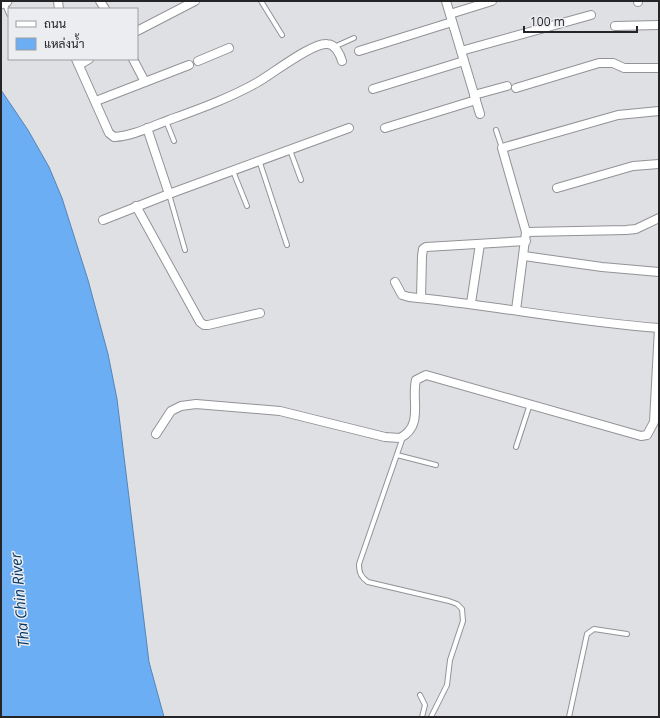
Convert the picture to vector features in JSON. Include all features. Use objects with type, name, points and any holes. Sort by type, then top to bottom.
[{"type":"street","points":[[138,30],[196,1]]},
{"type":"street","points":[[446,1],[480,114]]},
{"type":"street","points":[[359,51],[451,18],[492,1]]},
{"type":"street","points":[[461,51],[591,15]]},
{"type":"street","points":[[615,26],[659,25]]},
{"type":"street","points":[[78,62],[109,133],[114,137],[147,128],[225,99],[258,82],[309,50],[327,44],[334,47],[342,61]]},
{"type":"street","points":[[198,61],[229,48]]},
{"type":"street","points":[[134,60],[145,82]]},
{"type":"street","points":[[373,89],[464,61]]},
{"type":"street","points":[[516,88],[599,63],[613,63],[624,68],[659,68]]},
{"type":"street","points":[[96,101],[189,65]]},
{"type":"street","points":[[386,128],[507,86]]},
{"type":"street","points":[[516,310],[526,232],[502,148],[618,114],[659,111]]},
{"type":"street","points":[[147,128],[169,194]]},
{"type":"street","points":[[102,220],[232,170],[349,128]]},
{"type":"street","points":[[557,188],[633,166],[659,164]]},
{"type":"street","points":[[136,206],[200,322],[204,325],[208,325],[260,313]]},
{"type":"street","points":[[526,232],[636,229],[659,218]]},
{"type":"street","points":[[421,298],[422,256],[423,249],[426,247],[526,241]]},
{"type":"street","points":[[471,303],[480,244]]},
{"type":"street","points":[[524,256],[602,267],[659,272]]},
{"type":"street","points":[[156,434],[171,411],[181,406],[196,404],[280,411],[396,439],[404,436],[408,432],[415,416],[416,380],[419,377],[426,375],[435,376],[641,436],[647,435],[654,422],[659,328],[604,323],[471,303],[402,295],[395,282]]},
{"type":"lane","points":[[261,1],[282,35]]},
{"type":"lane","points":[[4,2],[8,12]]},
{"type":"lane","points":[[334,47],[354,38]]},
{"type":"lane","points":[[166,121],[174,141]]},
{"type":"lane","points":[[496,130],[502,148]]},
{"type":"lane","points":[[290,149],[301,180]]},
{"type":"lane","points":[[259,160],[287,245]]},
{"type":"lane","points":[[232,170],[247,206]]},
{"type":"lane","points":[[169,194],[186,250]]},
{"type":"lane","points":[[516,448],[530,404]]},
{"type":"lane","points":[[404,436],[361,558],[359,570],[361,578],[368,582],[449,601],[457,604],[462,609],[463,621],[450,660],[446,685],[432,717]]},
{"type":"lane","points":[[397,455],[436,465]]},
{"type":"lane","points":[[569,717],[587,634],[594,629],[627,634]]},
{"type":"lane","points":[[420,695],[425,705],[422,717]]},
{"type":"water","name":"Tha Chin River","points":[[1,90],[28,130],[49,167],[62,198],[88,280],[108,354],[117,399],[149,662],[164,717],[1,717]]}]
